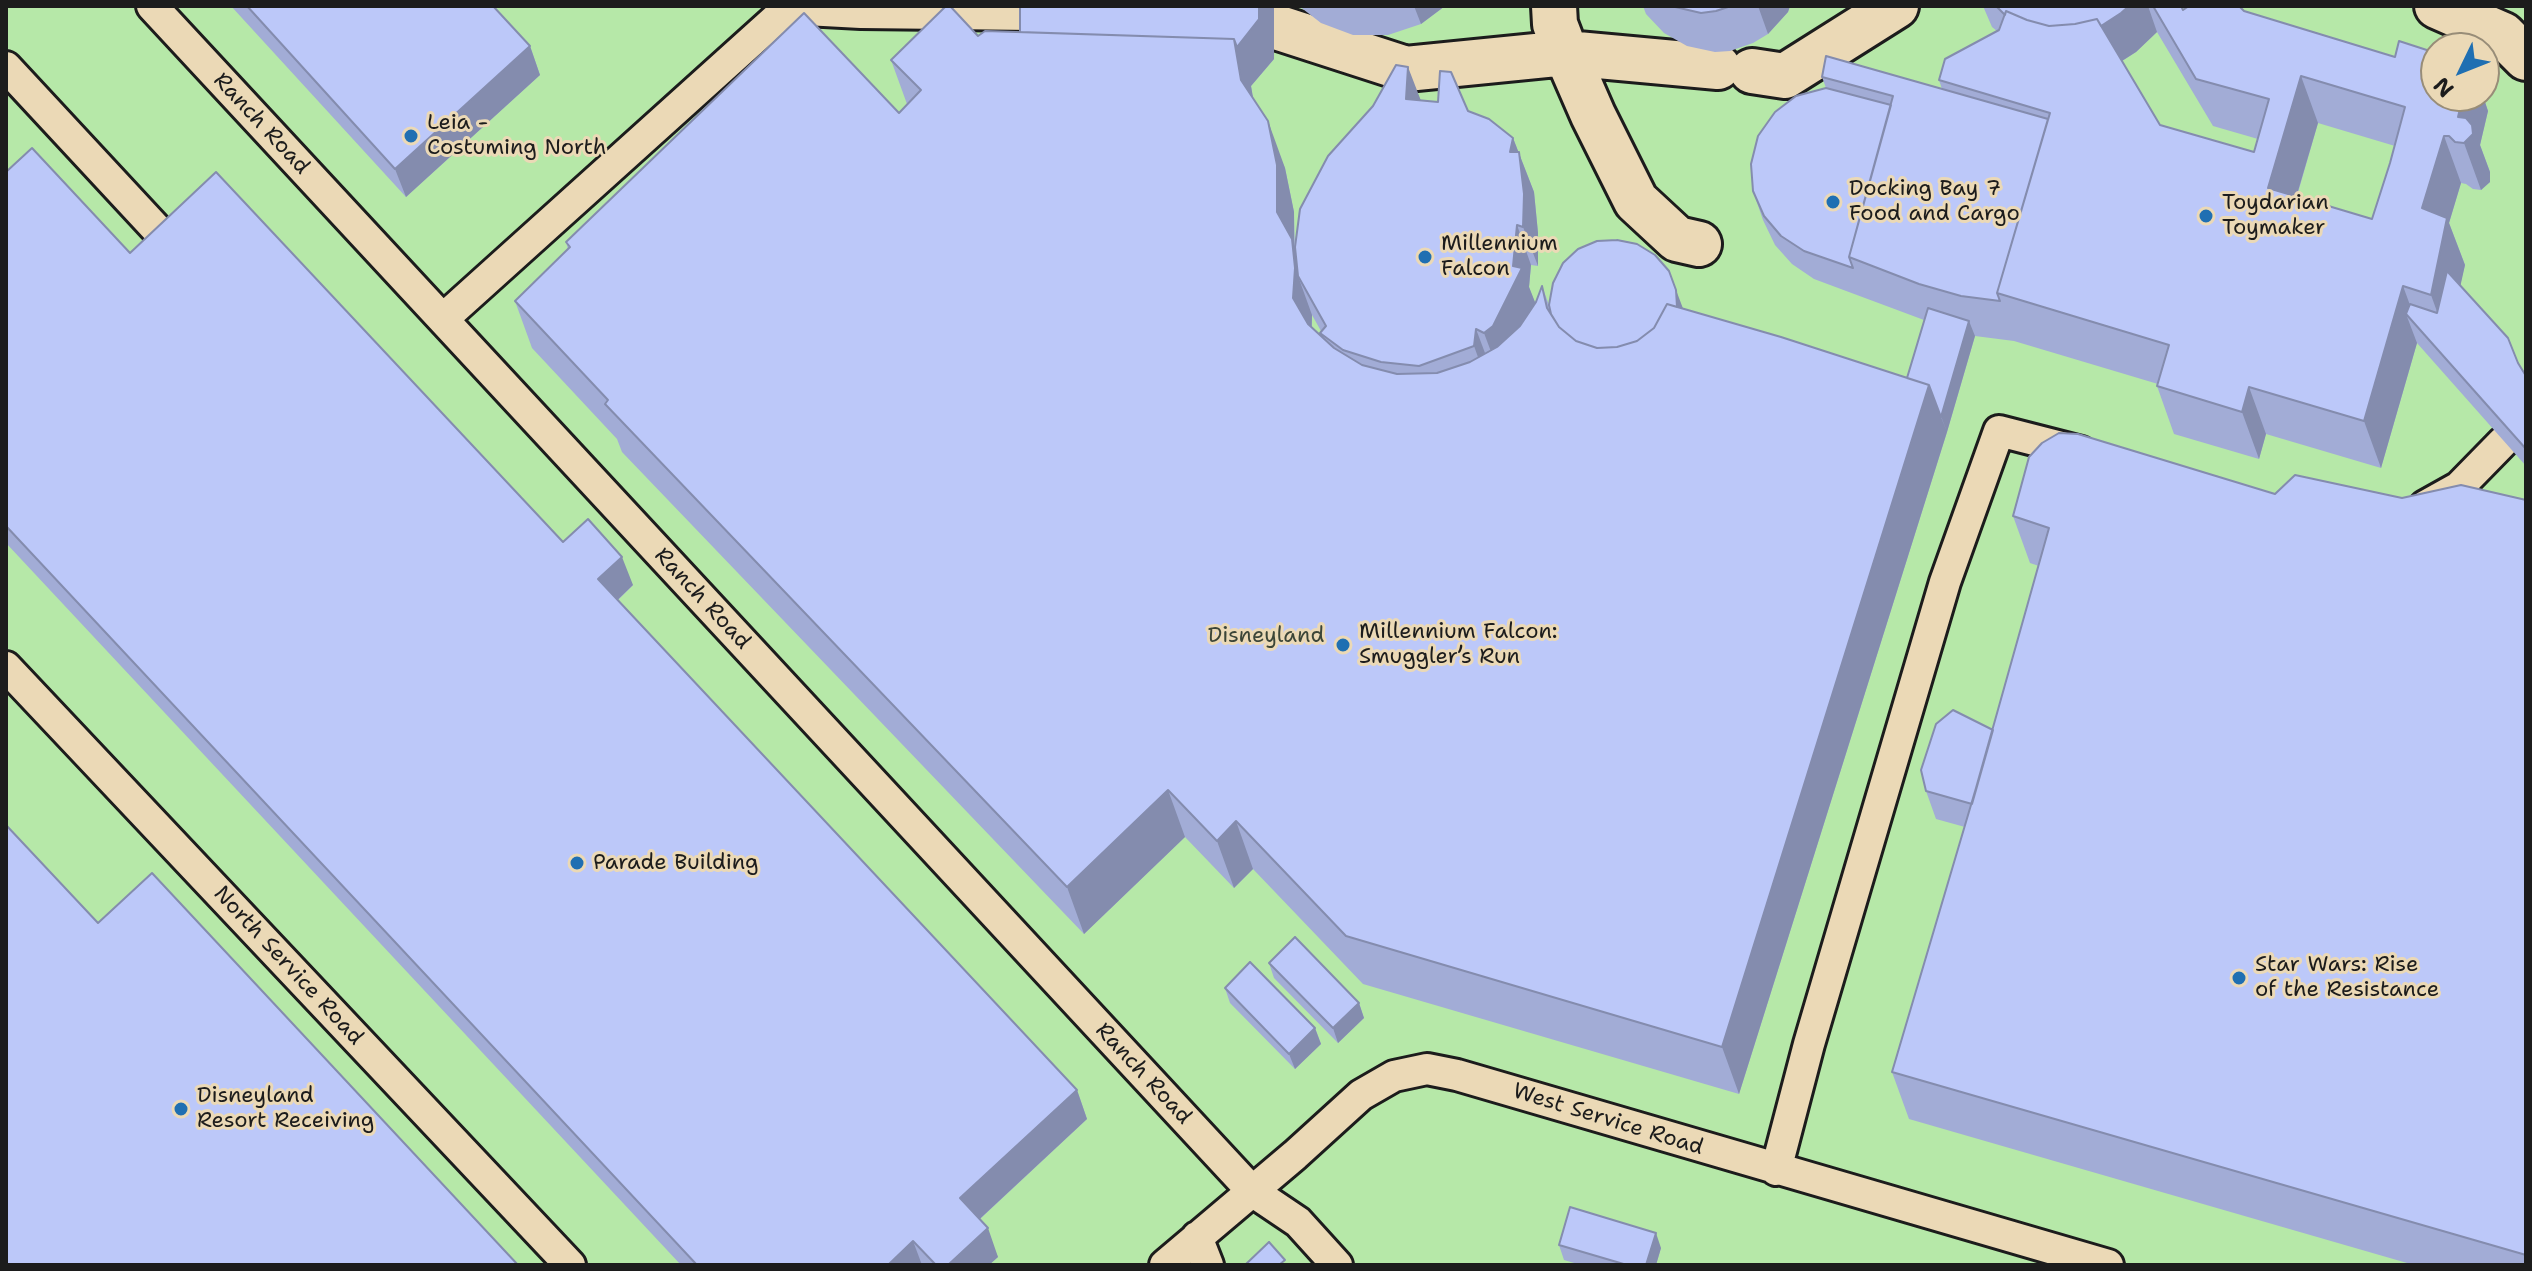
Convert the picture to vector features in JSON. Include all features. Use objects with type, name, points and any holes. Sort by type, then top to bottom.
[{"type":"street","points":[[1554,6],[1555,24],[1566,53],[1636,201],[1677,239],[1699,244]]},
{"type":"street","points":[[1273,26],[1406,69],[1566,53],[1785,76],[1896,6]]},
{"type":"street","points":[[2437,6],[2503,35],[2526,58]]},
{"type":"lane","name":"Ranch Road","points":[[152,6],[1252,1191],[1298,1222],[1337,1265]]},
{"type":"lane","points":[[443,319],[787,7],[861,13],[1033,15]]},
{"type":"lane","points":[[6,67],[175,249]]},
{"type":"lane","points":[[1776,1170],[1809,1044],[1945,582],[1999,431],[2115,461]]},
{"type":"lane","points":[[2397,523],[2459,487],[2503,442]]},
{"type":"lane","name":"North Service Road","points":[[6,667],[570,1265]]},
{"type":"lane","name":"West Service Road","points":[[1165,1265],[1202,1251],[1252,1191],[1361,1095],[1394,1076],[1427,1069],[1457,1075],[2108,1265]]},
{"type":"green space","name":"Disneyland","points":[[6,6],[2526,6],[2526,1265],[6,1265]]},
{"type":"building","name":"Leia - Costuming North","points":[[247,6],[493,6],[530,46],[395,169]]},
{"type":"building","name":"Millennium Falcon: Smuggler’s Run","points":[[946,6],[950,6],[978,36],[985,31],[1234,39],[1241,80],[1268,121],[1277,165],[1277,212],[1292,239],[1295,268],[1293,298],[1308,324],[1334,348],[1362,365],[1397,374],[1437,373],[1470,362],[1497,347],[1520,326],[1536,302],[1542,286],[1547,308],[1559,327],[1576,341],[1597,348],[1617,347],[1637,341],[1654,328],[1667,304],[1929,385],[1722,1047],[1346,936],[1236,821],[1217,841],[1168,790],[1067,887],[605,404],[608,400],[515,301],[570,247],[566,242],[804,13],[899,113],[921,90],[891,60]]},
{"type":"building","points":[[1020,6],[1259,6],[1259,19],[1237,47],[1234,39],[1020,32]]},
{"type":"building","points":[[1671,6],[1731,6],[1701,13]]},
{"type":"building","points":[[1996,6],[2129,6],[2101,26],[2097,19],[2049,26],[2006,11],[2005,15]]},
{"type":"building","points":[[2153,6],[2181,6],[2183,10],[2189,6],[2239,6],[2244,11],[2395,57],[2399,41],[2420,48],[2420,112],[2459,112],[2458,117],[2466,118],[2472,125],[2473,134],[2464,143],[2444,136],[2422,208],[2447,218],[2431,295],[2403,286],[2364,421],[2249,387],[2242,412],[2157,386],[2169,345],[1997,293],[2050,113],[1939,80],[1945,59],[1999,30],[2006,11],[2049,26],[2097,19],[2160,125],[2254,152],[2269,99],[2196,79]],"holes":[[[2301,76],[2405,107],[2372,219],[2268,188]]]},
{"type":"building","points":[[1826,56],[2048,119],[1997,293],[2000,301],[1961,296],[1919,284],[1849,257],[1893,96],[1822,77]]},
{"type":"building","name":"Millennium Falcon","points":[[1396,65],[1408,67],[1406,99],[1438,102],[1440,71],[1451,72],[1468,111],[1489,119],[1513,138],[1510,152],[1519,152],[1524,194],[1523,227],[1517,225],[1513,266],[1522,268],[1493,326],[1484,333],[1476,329],[1474,346],[1419,366],[1381,362],[1343,350],[1320,333],[1326,326],[1298,276],[1295,247],[1300,209],[1328,156],[1373,106]]},
{"type":"building","points":[[1826,88],[1891,105],[1849,257],[1853,268],[1804,251],[1781,236],[1764,216],[1753,191],[1751,164],[1758,136],[1775,112],[1796,96]]},
{"type":"building","name":"Parade Building","points":[[32,148],[130,253],[216,172],[563,542],[588,519],[622,557],[598,579],[1077,1090],[960,1198],[988,1228],[948,1265],[936,1265],[913,1241],[888,1265],[697,1265],[6,526],[6,172]]},
{"type":"building","points":[[1617,240],[1637,244],[1655,255],[1669,271],[1676,290],[1677,307],[1667,304],[1654,328],[1637,341],[1617,347],[1597,348],[1576,341],[1559,327],[1549,305],[1553,283],[1563,263],[1578,249],[1597,241]]},
{"type":"building","points":[[2447,271],[2508,338],[2526,376],[2526,449],[2406,314],[2410,304],[2437,313]]},
{"type":"building","points":[[1928,308],[1969,321],[1941,417],[1929,385],[1907,378]]},
{"type":"building","name":"Star Wars: Rise of the Resistance","points":[[2059,433],[2078,434],[2275,494],[2295,475],[2402,498],[2461,485],[2526,500],[2526,1255],[1892,1072],[2049,528],[2013,516],[2029,457],[2042,443]]},
{"type":"building","points":[[1953,710],[1993,730],[1972,804],[1926,791],[1921,770],[1936,724]]},
{"type":"building","name":"Disneyland Resort Receiving","points":[[6,825],[98,923],[152,873],[518,1265],[6,1265]]},
{"type":"building","points":[[1295,937],[1359,1003],[1333,1028],[1269,963]]},
{"type":"building","points":[[1250,962],[1315,1028],[1289,1054],[1225,988]]},
{"type":"building","points":[[1570,1207],[1656,1233],[1646,1265],[1627,1265],[1559,1245]]},
{"type":"building","points":[[1269,1242],[1285,1260],[1279,1265],[1245,1265]]},
{"type":"place","name":"Leia - Costuming North","points":[[411,136]]},
{"type":"place","name":"Docking Bay 7 Food and Cargo","points":[[1833,202]]},
{"type":"place","name":"Toydarian Toymaker","points":[[2206,216]]},
{"type":"place","name":"Millennium Falcon","points":[[1425,257]]},
{"type":"place","name":"Millennium Falcon: Smuggler’s Run","points":[[1343,645]]},
{"type":"place","name":"Parade Building","points":[[577,863]]},
{"type":"place","name":"Star Wars: Rise of the Resistance","points":[[2239,978]]},
{"type":"place","name":"Disneyland Resort Receiving","points":[[181,1109]]}]
